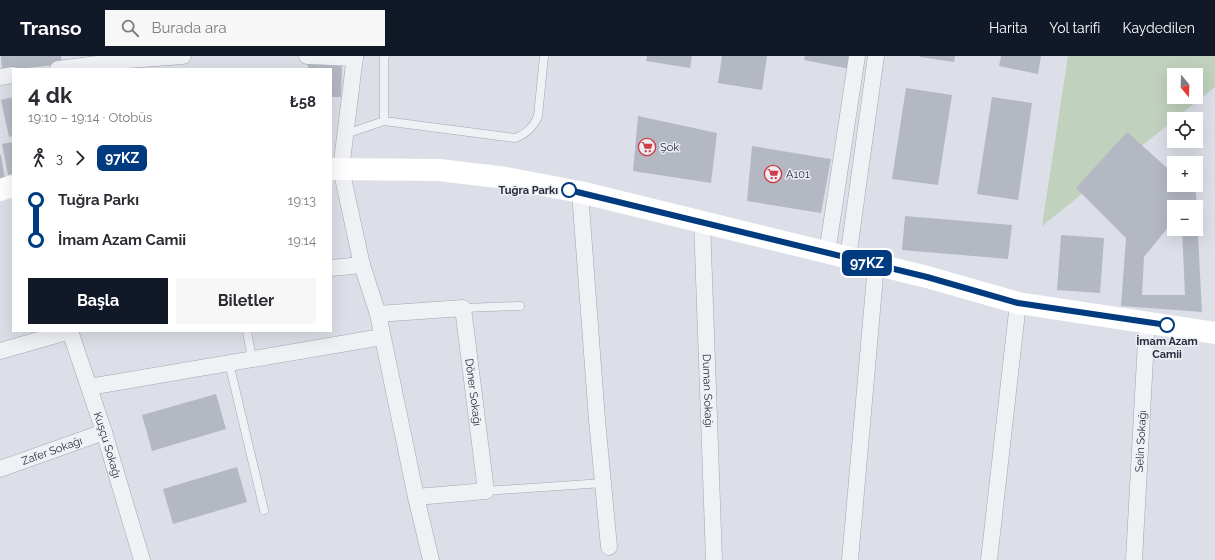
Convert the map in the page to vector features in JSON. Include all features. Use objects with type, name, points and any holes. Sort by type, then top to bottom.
[{"type":"street","points":[[66,68],[128,60],[183,56]]},
{"type":"street","points":[[307,56],[355,57],[346,134],[336,169],[362,265],[378,314],[416,497],[431,560]]},
{"type":"street","points":[[827,253],[857,56]]},
{"type":"street","points":[[848,258],[876,56]]},
{"type":"street","points":[[0,77],[12,75]]},
{"type":"street","points":[[336,169],[439,170],[506,178],[580,192],[702,221],[927,277],[1018,303],[1215,332]]},
{"type":"street","points":[[0,190],[12,186]]},
{"type":"street","points":[[580,192],[597,420],[609,547]]},
{"type":"street","name":"Duman Sokağı","points":[[702,221],[714,560]]},
{"type":"street","points":[[332,268],[362,265]]},
{"type":"street","points":[[850,560],[876,265]]},
{"type":"street","points":[[989,560],[1018,303]]},
{"type":"street","points":[[378,314],[463,308]]},
{"type":"street","name":"Döner Sokağı","points":[[463,308],[486,491]]},
{"type":"street","name":"Selin Sokağı","points":[[1134,560],[1147,322]]},
{"type":"street","points":[[0,351],[66,332]]},
{"type":"street","name":"Kuşçu Sokağı","points":[[70,332],[104,432],[142,560]]},
{"type":"street","points":[[89,388],[382,337]]},
{"type":"street","name":"Zafer Sokağı","points":[[0,469],[104,432]]},
{"type":"street","points":[[416,497],[486,491]]},
{"type":"lane","points":[[384,122],[385,56]]},
{"type":"lane","points":[[346,134],[384,122],[514,138],[522,135],[529,131],[538,116],[544,56]]},
{"type":"lane","points":[[463,308],[520,306]]},
{"type":"lane","points":[[247,332],[252,359]]},
{"type":"lane","points":[[229,363],[264,510]]},
{"type":"lane","points":[[486,491],[603,483]]},
{"type":"green space","points":[[1068,56],[1215,56],[1215,87],[1203,97],[1203,68],[1167,68],[1167,104],[1194,104],[1184,112],[1167,112],[1167,126],[1042,226]]},
{"type":"building","points":[[1,56],[61,56],[62,64],[28,68],[12,68],[12,70],[2,71]]},
{"type":"building","points":[[647,56],[692,56],[690,68],[646,61]]},
{"type":"building","points":[[722,56],[767,56],[762,90],[718,83]]},
{"type":"building","points":[[805,56],[851,56],[850,69],[804,60]]},
{"type":"building","points":[[920,56],[955,56],[954,62]]},
{"type":"building","points":[[1001,56],[1041,56],[1038,74],[999,66]]},
{"type":"building","points":[[308,64],[342,66],[341,97],[332,97],[332,68],[308,68]]},
{"type":"building","points":[[906,88],[952,95],[938,185],[892,179]]},
{"type":"building","points":[[12,97],[12,136],[9,137],[1,100]]},
{"type":"building","points":[[992,97],[1032,103],[1018,200],[977,194]]},
{"type":"building","points":[[638,116],[717,133],[711,183],[633,171]]},
{"type":"building","points":[[1127,132],[1167,168],[1167,192],[1196,193],[1196,200],[1167,200],[1167,229],[1144,257],[1142,295],[1185,295],[1182,236],[1198,236],[1202,312],[1121,306],[1126,238],[1076,188]]},
{"type":"building","points":[[12,142],[12,174],[8,175],[2,144]]},
{"type":"building","points":[[752,146],[831,159],[821,213],[747,201]]},
{"type":"building","points":[[0,155],[5,180],[0,181]]},
{"type":"building","points":[[905,216],[1012,225],[1008,259],[902,250]]},
{"type":"building","points":[[1061,235],[1104,238],[1100,293],[1057,290]]},
{"type":"building","points":[[216,394],[226,429],[152,451],[142,415]]},
{"type":"building","points":[[237,467],[247,502],[173,524],[163,489]]},
{"type":"bus line","name":"97KZ","points":[[569,190],[702,221],[927,277],[1018,303],[1167,325]]},
{"type":"place","name":"Şok","points":[[647,147]]},
{"type":"place","name":"A101","points":[[773,174]]},
{"type":"place","name":"Tuğra Parkı","points":[[569,190]]},
{"type":"place","name":"İmam Azam Camii","points":[[1167,325]]}]
